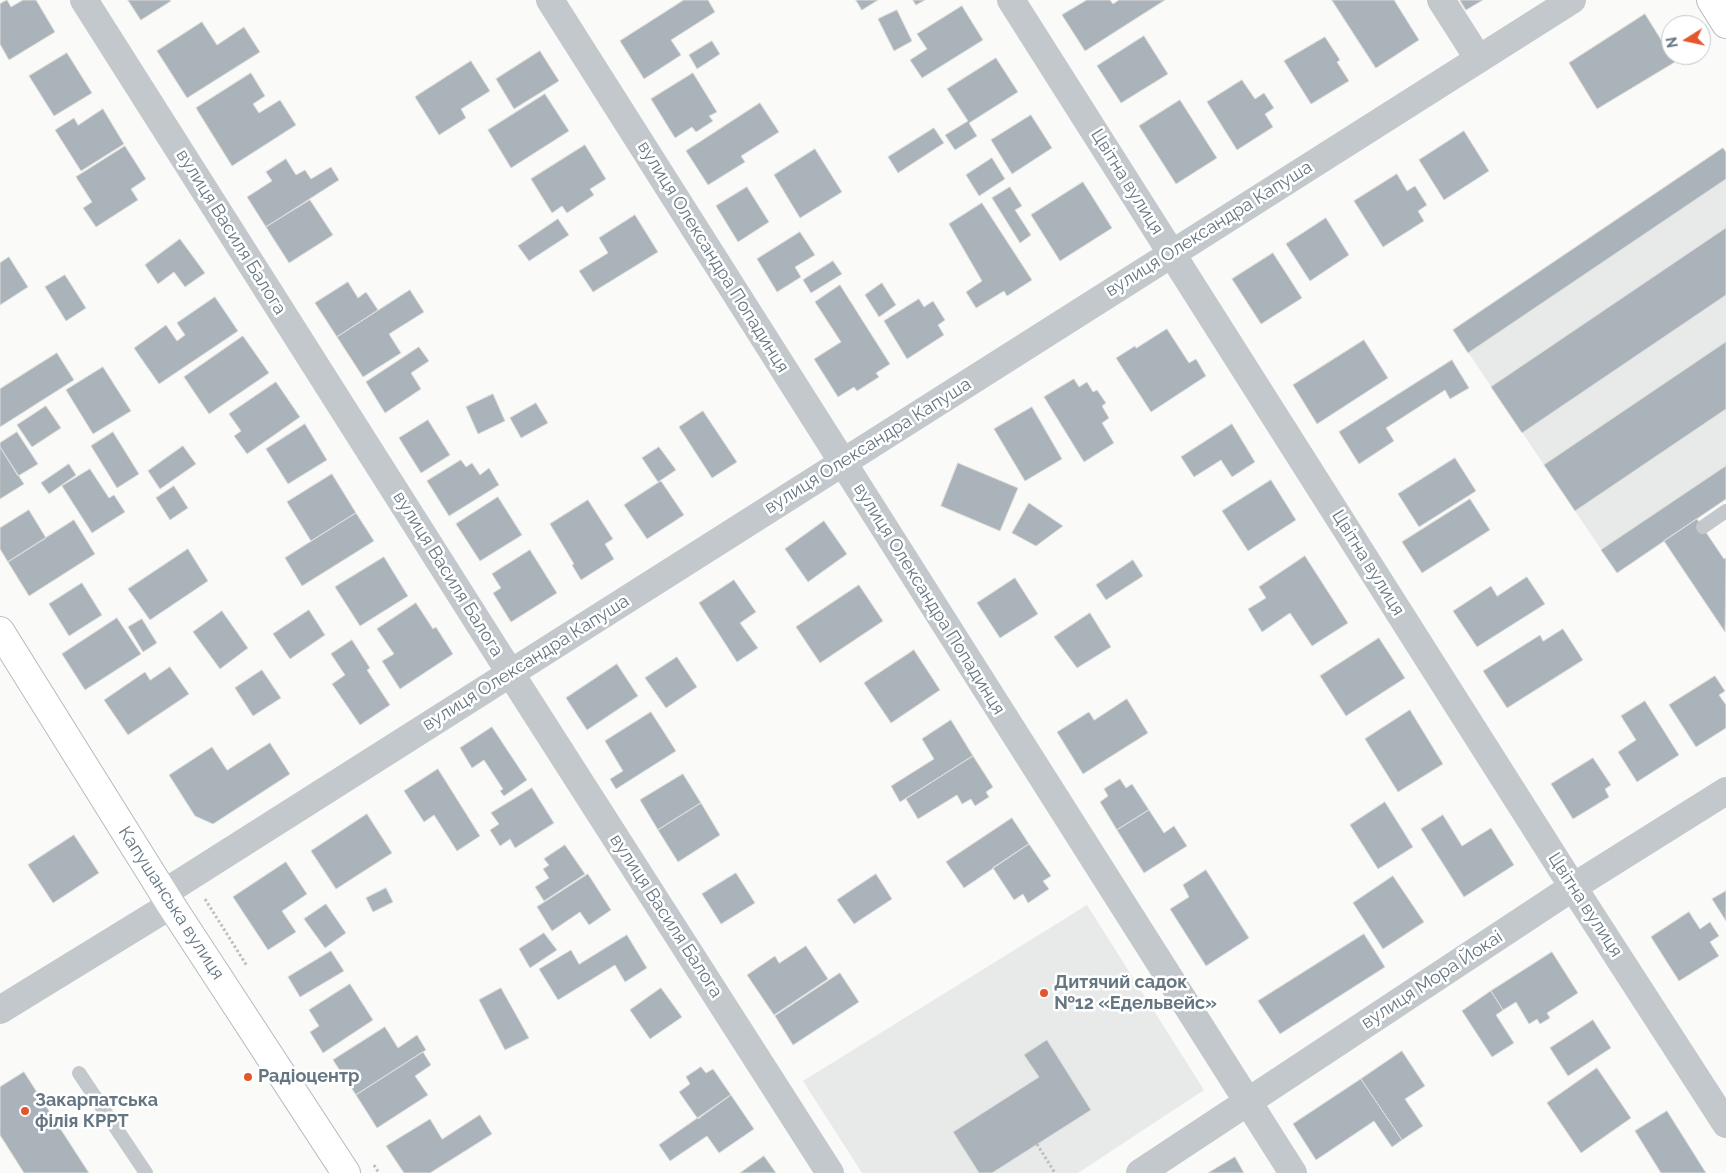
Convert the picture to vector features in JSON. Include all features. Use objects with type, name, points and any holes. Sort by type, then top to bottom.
[{"type":"street","name":"вулиця Василя Балога","points":[[84,0],[510,673],[830,1173]]},
{"type":"street","name":"вулиця Олександра Попадинця","points":[[550,0],[1293,1173]]},
{"type":"street","name":"Цвітна вулиця","points":[[1012,0],[1573,887],[1726,1124]]},
{"type":"street","points":[[1441,0],[1478,58]]},
{"type":"street","name":"вулиця Олександра Капуша","points":[[0,1010],[510,673],[1572,0]]},
{"type":"street","points":[[1711,0],[1726,24]]},
{"type":"street","name":"Капушанська вулиця","points":[[0,631],[342,1171]]},
{"type":"street","name":"вулиця Мора Йокаі","points":[[1140,1173],[1573,887],[1726,791]]},
{"type":"lane","points":[[1703,527],[1726,511]]},
{"type":"lane","points":[[79,1073],[146,1173]]},
{"type":"path","points":[[1037,1144],[1055,1173]]},
{"type":"shaded area","points":[[1723,148],[1726,152],[1726,499],[1617,573],[1453,330]]},
{"type":"shaded area","name":"Дитячий садок №12 «Едельвейс»","points":[[1087,905],[1204,1090],[1078,1173],[862,1173],[803,1081]]},
{"type":"building","points":[[7,0],[11,7],[23,0],[36,0],[55,32],[9,60],[0,44],[0,4]]},
{"type":"building","points":[[128,0],[170,0],[171,1],[141,20]]},
{"type":"building","points":[[684,0],[708,0],[715,12],[671,40],[681,55],[644,79],[620,41]]},
{"type":"building","points":[[856,0],[878,0],[862,10]]},
{"type":"building","points":[[913,0],[925,0],[916,5]]},
{"type":"building","points":[[1087,0],[1110,0],[1113,4],[1119,0],[1165,0],[1085,51],[1062,15]]},
{"type":"building","points":[[1332,0],[1394,0],[1419,40],[1376,68]]},
{"type":"building","points":[[1460,0],[1483,0],[1466,10]]},
{"type":"building","points":[[962,6],[983,40],[922,78],[910,60],[927,49],[917,34]]},
{"type":"building","points":[[897,10],[912,41],[894,51],[878,19]]},
{"type":"building","points":[[1645,14],[1661,40],[1661,65],[1670,65],[1597,109],[1569,63]]},
{"type":"building","points":[[202,22],[217,45],[244,27],[260,52],[187,98],[157,51]]},
{"type":"building","points":[[1144,36],[1168,74],[1121,103],[1097,66]]},
{"type":"building","points":[[1325,37],[1340,60],[1337,62],[1349,81],[1311,104],[1284,61]]},
{"type":"building","points":[[712,41],[720,54],[697,69],[689,55]]},
{"type":"building","points":[[540,51],[559,81],[514,109],[496,79]]},
{"type":"building","points":[[67,53],[92,93],[54,116],[29,76]]},
{"type":"building","points":[[996,58],[1018,92],[969,123],[977,136],[955,150],[945,135],[968,121],[947,89]]},
{"type":"building","points":[[471,61],[490,91],[461,109],[466,118],[439,135],[415,97]]},
{"type":"building","points":[[251,73],[265,96],[253,104],[259,113],[280,100],[296,125],[232,166],[196,108]]},
{"type":"building","points":[[693,73],[717,112],[709,116],[713,121],[696,132],[692,127],[675,138],[651,99]]},
{"type":"building","points":[[1242,80],[1255,99],[1264,93],[1274,108],[1265,114],[1273,127],[1237,150],[1207,102]]},
{"type":"building","points":[[545,94],[569,131],[511,168],[488,130]]},
{"type":"building","points":[[1180,100],[1217,158],[1176,184],[1139,126]]},
{"type":"building","points":[[760,103],[779,132],[741,156],[745,162],[708,185],[686,151]]},
{"type":"building","points":[[103,109],[124,144],[81,171],[55,130],[74,118],[78,125]]},
{"type":"building","points":[[1031,115],[1052,148],[1012,174],[991,140]]},
{"type":"building","points":[[934,128],[944,143],[898,173],[888,157]]},
{"type":"building","points":[[1464,131],[1489,171],[1444,200],[1419,160]]},
{"type":"building","points":[[585,145],[606,179],[590,189],[594,195],[567,213],[562,206],[552,213],[531,179]]},
{"type":"building","points":[[125,146],[146,179],[131,189],[138,200],[96,227],[83,208],[92,202],[76,177]]},
{"type":"building","points":[[1723,148],[1726,152],[1726,179],[1468,353],[1453,330]]},
{"type":"building","points":[[815,149],[842,192],[800,218],[774,175]]},
{"type":"building","points":[[992,158],[1005,179],[979,196],[966,175]]},
{"type":"building","points":[[286,159],[296,175],[305,170],[311,179],[331,167],[339,180],[266,227],[247,197],[272,181],[266,172]]},
{"type":"building","points":[[1397,174],[1407,191],[1415,186],[1427,205],[1418,211],[1424,221],[1383,247],[1354,201]]},
{"type":"building","points":[[1083,182],[1112,228],[1060,261],[1031,215]]},
{"type":"building","points":[[747,187],[769,222],[738,242],[716,206]]},
{"type":"building","points":[[1010,187],[1022,206],[1015,210],[1031,235],[1020,243],[992,198]]},
{"type":"building","points":[[310,200],[333,235],[289,263],[266,227]]},
{"type":"building","points":[[982,203],[1032,280],[1007,296],[1004,291],[976,308],[966,292],[982,281],[949,224]]},
{"type":"building","points":[[635,215],[658,252],[593,292],[579,271],[608,253],[599,238]]},
{"type":"building","points":[[1326,218],[1349,255],[1310,281],[1286,244]]},
{"type":"building","points":[[558,219],[569,235],[529,261],[518,246]]},
{"type":"building","points":[[1726,228],[1726,295],[1522,433],[1491,387]]},
{"type":"building","points":[[800,232],[815,255],[795,267],[801,277],[777,292],[757,259]]},
{"type":"building","points":[[180,239],[205,273],[185,287],[174,272],[158,284],[145,265]]},
{"type":"building","points":[[1273,253],[1302,298],[1261,324],[1232,279]]},
{"type":"building","points":[[9,257],[28,287],[0,305],[0,263]]},
{"type":"building","points":[[833,261],[842,274],[811,293],[803,280]]},
{"type":"building","points":[[65,275],[86,308],[66,321],[45,287]]},
{"type":"building","points":[[348,282],[358,298],[366,292],[378,310],[337,337],[315,303]]},
{"type":"building","points":[[882,283],[896,305],[879,317],[865,295]]},
{"type":"building","points":[[840,285],[890,364],[876,373],[879,377],[857,391],[854,387],[838,397],[814,359],[841,342],[815,302]]},
{"type":"building","points":[[410,290],[424,312],[389,334],[401,353],[363,377],[337,337]]},
{"type":"building","points":[[215,297],[238,331],[159,384],[134,348],[166,325],[177,341],[185,335],[177,323]]},
{"type":"building","points":[[919,299],[924,307],[933,301],[945,320],[938,325],[944,335],[907,359],[884,321]]},
{"type":"building","points":[[1167,329],[1189,363],[1196,359],[1206,376],[1151,412],[1116,358]]},
{"type":"building","points":[[243,336],[269,373],[209,414],[184,377]]},
{"type":"building","points":[[1364,340],[1388,378],[1317,424],[1293,385]]},
{"type":"building","points":[[1726,342],[1726,409],[1575,511],[1544,465]]},
{"type":"building","points":[[419,347],[429,361],[411,373],[421,389],[385,413],[366,382]]},
{"type":"building","points":[[57,353],[74,380],[0,427],[0,389]]},
{"type":"building","points":[[1452,360],[1469,388],[1450,399],[1445,390],[1386,428],[1394,441],[1359,464],[1339,432]]},
{"type":"building","points":[[103,367],[131,411],[93,434],[66,390]]},
{"type":"building","points":[[1074,379],[1079,387],[1087,382],[1093,392],[1097,390],[1106,403],[1102,406],[1109,418],[1102,423],[1114,443],[1084,462],[1044,397]]},
{"type":"building","points":[[276,382],[300,417],[247,454],[234,436],[241,431],[229,414]]},
{"type":"building","points":[[493,394],[505,421],[478,434],[466,407]]},
{"type":"building","points":[[536,403],[548,423],[521,438],[510,418]]},
{"type":"building","points":[[46,406],[61,428],[32,447],[17,425]]},
{"type":"building","points":[[1032,407],[1062,459],[1025,481],[994,429]]},
{"type":"building","points":[[703,411],[737,462],[712,478],[679,427]]},
{"type":"building","points":[[428,420],[450,455],[421,473],[399,438]]},
{"type":"building","points":[[305,424],[327,460],[288,484],[266,449]]},
{"type":"building","points":[[1232,424],[1255,462],[1232,477],[1221,460],[1194,477],[1181,457]]},
{"type":"building","points":[[17,432],[38,464],[18,476],[0,447],[0,443]]},
{"type":"building","points":[[113,432],[139,474],[117,488],[91,446]]},
{"type":"building","points":[[183,446],[196,464],[160,489],[148,471]]},
{"type":"building","points":[[0,447],[24,484],[0,499]]},
{"type":"building","points":[[659,447],[676,470],[658,482],[642,458]]},
{"type":"building","points":[[1455,458],[1476,491],[1419,527],[1398,494]]},
{"type":"building","points":[[461,460],[466,467],[472,463],[480,475],[489,468],[499,485],[449,516],[427,481]]},
{"type":"building","points":[[958,463],[1018,488],[1000,531],[941,506]]},
{"type":"building","points":[[69,464],[76,475],[49,494],[41,483]]},
{"type":"building","points":[[1726,466],[1726,499],[1617,573],[1601,550]]},
{"type":"building","points":[[90,469],[109,498],[114,495],[125,512],[92,533],[62,486]]},
{"type":"building","points":[[332,474],[356,513],[311,541],[287,502]]},
{"type":"building","points":[[1271,480],[1296,520],[1248,551],[1222,511]]},
{"type":"building","points":[[661,481],[684,515],[647,539],[624,505]]},
{"type":"building","points":[[174,486],[188,508],[170,520],[156,498]]},
{"type":"building","points":[[498,497],[522,535],[480,561],[456,524]]},
{"type":"building","points":[[1470,499],[1490,530],[1422,573],[1402,542]]},
{"type":"building","points":[[588,500],[613,539],[605,544],[614,559],[581,580],[572,565],[574,564],[550,524]]},
{"type":"building","points":[[1029,503],[1063,526],[1036,546],[1012,533]]},
{"type":"building","points":[[29,510],[46,538],[8,562],[0,549],[0,528]]},
{"type":"building","points":[[356,513],[374,541],[302,586],[285,558]]},
{"type":"building","points":[[1697,519],[1724,559],[1726,558],[1725,632],[1664,541]]},
{"type":"building","points":[[74,520],[95,554],[29,596],[8,562]]},
{"type":"building","points":[[824,521],[847,554],[808,582],[785,549]]},
{"type":"building","points":[[188,549],[208,581],[150,620],[128,589]]},
{"type":"building","points":[[530,550],[557,593],[511,622],[493,593],[501,588],[492,574]]},
{"type":"building","points":[[1305,556],[1348,623],[1312,646],[1290,613],[1262,632],[1248,609],[1266,598],[1259,587]]},
{"type":"building","points":[[384,557],[408,596],[360,626],[335,587]]},
{"type":"building","points":[[1133,560],[1143,576],[1106,600],[1096,585]]},
{"type":"building","points":[[1527,577],[1545,604],[1477,647],[1453,611],[1491,586],[1497,596]]},
{"type":"building","points":[[1015,578],[1038,614],[1000,638],[977,603]]},
{"type":"building","points":[[734,580],[756,612],[740,623],[758,648],[737,662],[699,603]]},
{"type":"building","points":[[82,583],[102,615],[69,636],[49,604]]},
{"type":"building","points":[[859,585],[883,621],[820,663],[796,627]]},
{"type":"building","points":[[416,603],[433,629],[436,627],[453,654],[400,689],[382,661],[394,654],[377,629]]},
{"type":"building","points":[[309,610],[325,635],[290,659],[273,634]]},
{"type":"building","points":[[222,611],[248,648],[220,669],[193,632]]},
{"type":"building","points":[[1090,613],[1111,647],[1077,668],[1054,637]]},
{"type":"building","points":[[117,618],[141,654],[85,690],[62,654]]},
{"type":"building","points":[[142,619],[157,643],[143,652],[128,627]]},
{"type":"building","points":[[1563,629],[1583,660],[1507,708],[1483,671],[1540,635],[1543,641]]},
{"type":"building","points":[[1379,638],[1405,678],[1346,716],[1320,676]]},
{"type":"building","points":[[352,640],[370,668],[367,670],[390,705],[360,725],[332,684],[345,675],[331,654]]},
{"type":"building","points":[[914,650],[940,690],[891,723],[864,683]]},
{"type":"building","points":[[677,657],[697,687],[666,708],[645,678]]},
{"type":"building","points":[[617,664],[638,696],[587,730],[566,698]]},
{"type":"building","points":[[170,667],[189,694],[128,735],[104,700],[145,672],[150,680]]},
{"type":"building","points":[[262,670],[281,698],[253,716],[235,688]]},
{"type":"building","points":[[1715,676],[1725,691],[1719,695],[1726,705],[1726,728],[1696,747],[1669,705]]},
{"type":"building","points":[[1127,699],[1148,733],[1083,774],[1057,732],[1089,712],[1094,720]]},
{"type":"building","points":[[1645,701],[1679,755],[1637,782],[1618,752],[1636,740],[1621,716]]},
{"type":"building","points":[[1410,710],[1443,764],[1398,792],[1365,739]]},
{"type":"building","points":[[651,712],[676,751],[616,789],[610,779],[623,771],[605,741]]},
{"type":"building","points":[[951,720],[973,756],[900,802],[891,786],[934,759],[922,739]]},
{"type":"building","points":[[492,727],[527,780],[504,796],[500,791],[503,789],[484,760],[472,768],[460,748]]},
{"type":"building","points":[[270,743],[290,774],[213,824],[195,816],[169,775],[212,747],[227,770]]},
{"type":"building","points":[[973,756],[993,787],[986,792],[989,797],[975,806],[971,799],[962,804],[957,795],[918,819],[906,799]]},
{"type":"building","points":[[1593,758],[1611,785],[1605,789],[1609,797],[1573,819],[1551,784]]},
{"type":"building","points":[[438,769],[480,836],[457,851],[434,815],[424,822],[404,791]]},
{"type":"building","points":[[683,774],[701,803],[658,830],[640,800]]},
{"type":"building","points":[[1120,779],[1126,788],[1132,784],[1149,810],[1117,830],[1100,802],[1108,796],[1104,789]]},
{"type":"building","points":[[532,788],[554,823],[515,848],[510,839],[500,846],[490,830],[499,824],[491,813]]},
{"type":"building","points":[[1385,802],[1413,847],[1378,869],[1350,825]]},
{"type":"building","points":[[701,803],[720,835],[678,862],[658,830]]},
{"type":"building","points":[[1149,810],[1164,833],[1174,826],[1187,846],[1144,873],[1117,830]]},
{"type":"building","points":[[367,814],[392,853],[336,889],[311,851]]},
{"type":"building","points":[[1443,815],[1462,846],[1491,828],[1514,865],[1464,897],[1421,829]]},
{"type":"building","points":[[1012,818],[1029,844],[964,888],[946,862]]},
{"type":"building","points":[[74,835],[99,873],[53,903],[28,865]]},
{"type":"building","points":[[1029,844],[1051,876],[1043,881],[1049,889],[1028,903],[1023,894],[1014,900],[993,868]]},
{"type":"building","points":[[565,845],[585,874],[544,901],[535,887],[549,878],[543,869],[549,865],[544,859]]},
{"type":"building","points":[[286,862],[307,894],[282,911],[296,932],[268,950],[233,897]]},
{"type":"building","points":[[1206,870],[1249,938],[1206,966],[1170,909],[1189,897],[1183,885]]},
{"type":"building","points":[[736,873],[755,903],[721,924],[702,894]]},
{"type":"building","points":[[588,874],[611,910],[589,925],[580,912],[552,931],[537,907]]},
{"type":"building","points":[[876,874],[892,899],[854,924],[837,900]]},
{"type":"building","points":[[1393,876],[1424,922],[1383,949],[1353,903]]},
{"type":"building","points":[[386,888],[393,902],[373,912],[366,898]]},
{"type":"building","points":[[1726,891],[1726,921],[1712,899]]},
{"type":"building","points":[[326,904],[346,933],[325,948],[304,919]]},
{"type":"building","points":[[1689,912],[1700,929],[1710,922],[1719,936],[1710,942],[1719,956],[1679,981],[1651,937]]},
{"type":"building","points":[[544,933],[557,950],[530,968],[519,949]]},
{"type":"building","points":[[1364,934],[1385,967],[1280,1034],[1258,1001]]},
{"type":"building","points":[[627,935],[647,968],[625,982],[615,965],[558,1000],[539,969],[571,950],[579,964]]},
{"type":"building","points":[[806,946],[828,979],[774,1015],[747,975],[775,956],[779,963]]},
{"type":"building","points":[[331,951],[344,971],[300,997],[288,977]]},
{"type":"building","points":[[1552,952],[1578,993],[1547,1013],[1550,1018],[1540,1024],[1537,1019],[1529,1024],[1516,1002],[1503,1010],[1491,991]]},
{"type":"building","points":[[840,973],[859,1002],[793,1045],[775,1016]]},
{"type":"building","points":[[350,984],[373,1020],[323,1053],[310,1032],[319,1026],[309,1010]]},
{"type":"building","points":[[501,988],[529,1038],[505,1050],[479,1000]]},
{"type":"building","points":[[661,988],[682,1017],[650,1039],[630,1010]]},
{"type":"building","points":[[1491,991],[1503,1010],[1496,1015],[1514,1043],[1492,1057],[1462,1011]]},
{"type":"building","points":[[1593,1020],[1611,1048],[1568,1076],[1550,1048]]},
{"type":"building","points":[[385,1027],[398,1048],[417,1035],[426,1050],[356,1095],[333,1060]]},
{"type":"building","points":[[1047,1040],[1091,1110],[992,1173],[979,1173],[953,1132],[1039,1077],[1024,1055]]},
{"type":"building","points":[[1402,1051],[1425,1086],[1405,1099],[1423,1126],[1402,1140],[1361,1079]]},
{"type":"building","points":[[423,1052],[431,1065],[415,1076],[428,1095],[377,1128],[356,1095]]},
{"type":"building","points":[[701,1067],[706,1073],[713,1069],[731,1095],[698,1119],[679,1092],[690,1084],[686,1077]]},
{"type":"building","points":[[1597,1068],[1631,1118],[1581,1153],[1547,1103]]},
{"type":"building","name":"Закарпатська філія КРРТ","points":[[24,1072],[89,1173],[24,1173],[0,1135],[0,1087]]},
{"type":"building","points":[[1361,1079],[1402,1140],[1392,1147],[1374,1121],[1316,1160],[1293,1124]]},
{"type":"building","points":[[731,1095],[754,1129],[719,1153],[707,1136],[670,1161],[659,1145]]},
{"type":"building","points":[[1667,1111],[1706,1173],[1661,1173],[1635,1131]]},
{"type":"building","points":[[480,1115],[492,1134],[430,1173],[404,1173],[386,1146],[430,1119],[442,1139]]},
{"type":"building","points":[[764,1156],[776,1173],[740,1173]]},
{"type":"building","points":[[1235,1157],[1244,1173],[1208,1173]]},
{"type":"place","name":"Дитячий садок №12 «Едельвейс»","points":[[1044,993]]},
{"type":"place","name":"Радіоцентр","points":[[248,1077]]},
{"type":"place","name":"Закарпатська філія КРРТ","points":[[25,1111]]}]
